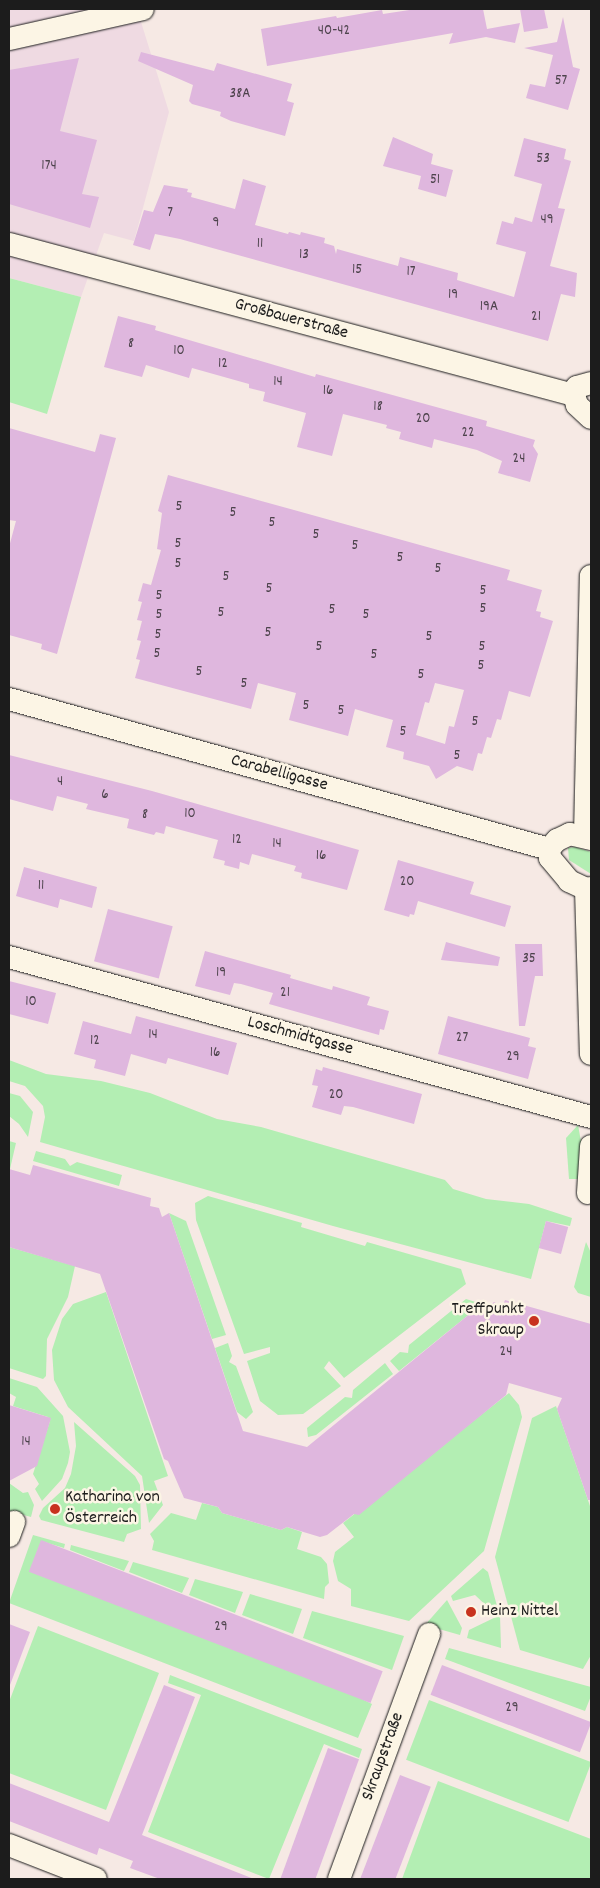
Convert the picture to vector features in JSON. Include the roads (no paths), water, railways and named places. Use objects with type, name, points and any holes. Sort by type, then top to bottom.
[{"type":"street","points":[[9,39],[144,9]]},
{"type":"street","name":"Großbauerstraße","points":[[9,244],[583,389]]},
{"type":"street","points":[[583,389],[577,405],[591,418]]},
{"type":"street","points":[[591,576],[588,837],[570,834],[556,840],[550,849],[557,868],[569,881],[589,889],[591,1054]]},
{"type":"street","name":"Carabelligasse","points":[[9,699],[550,849]]},
{"type":"street","name":"Loschmidtgasse","points":[[9,957],[591,1117]]},
{"type":"street","points":[[588,1193],[591,1146]]},
{"type":"street","name":"Skraupstraße","points":[[339,1879],[429,1634]]},
{"type":"street","points":[[9,1845],[96,1879]]},
{"type":"place","name":"Treffpunkt Skraup","points":[[534,1321]]},
{"type":"place","name":"Katharina von Österreich","points":[[55,1509]]},
{"type":"place","name":"Heinz Nittel","points":[[471,1612]]}]
